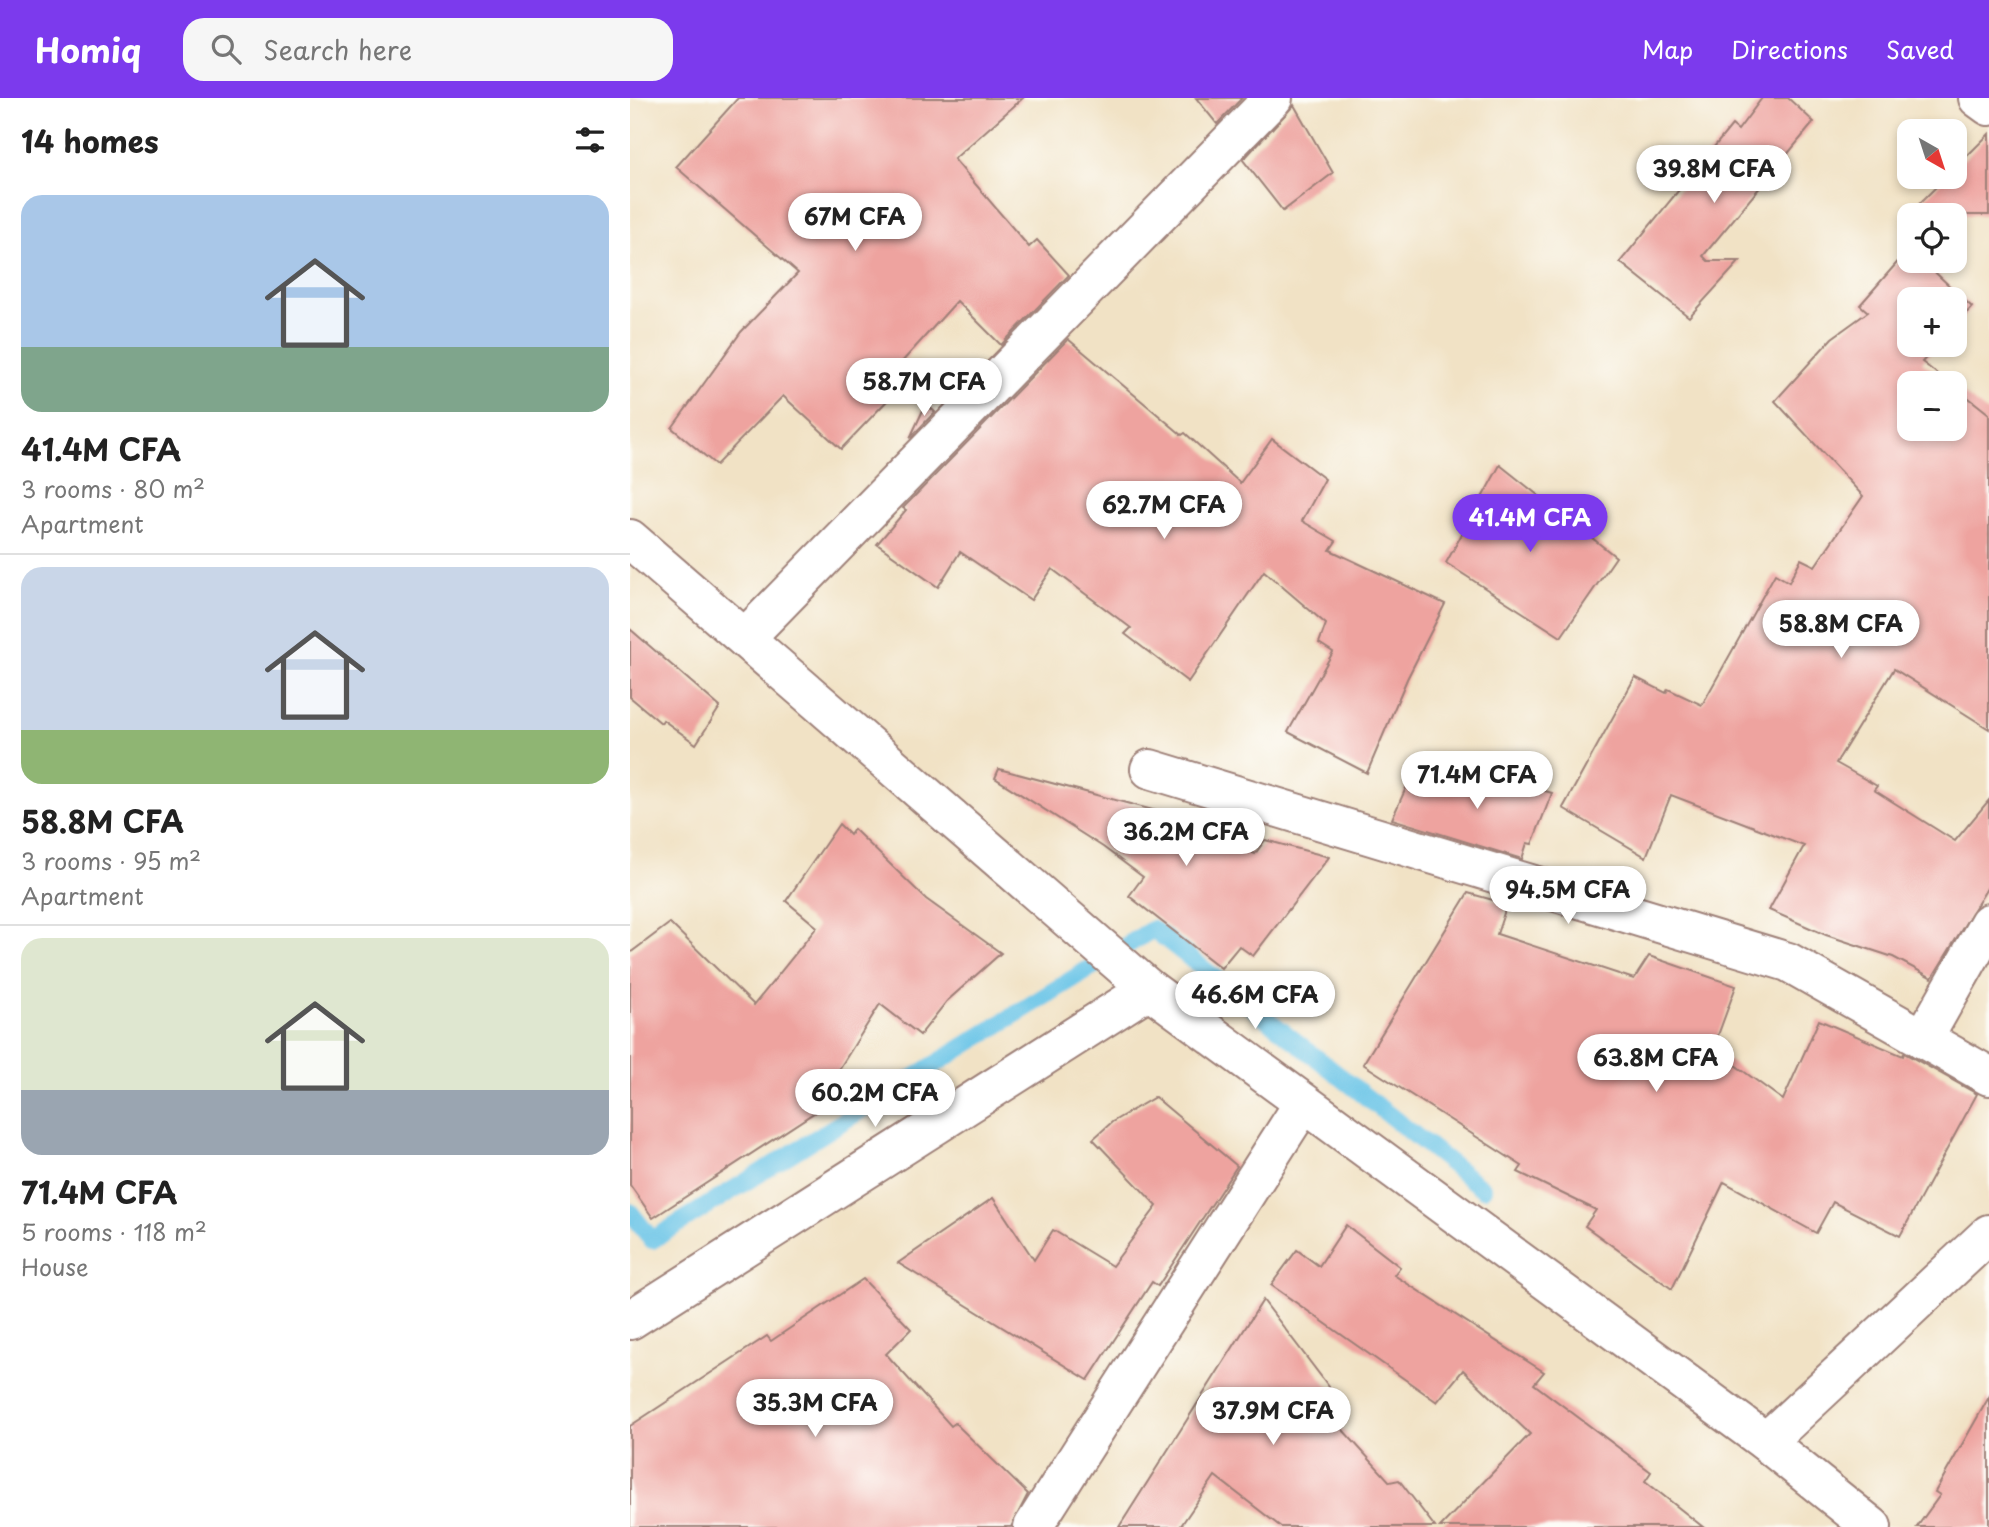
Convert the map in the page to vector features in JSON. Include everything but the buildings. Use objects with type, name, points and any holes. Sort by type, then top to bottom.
[{"type":"street","points":[[745,638],[1273,98]]},
{"type":"street","points":[[1978,98],[1989,106]]},
{"type":"street","points":[[630,539],[1149,989],[1766,1442],[1857,1522]]},
{"type":"street","points":[[1150,769],[1788,962],[1989,1076]]},
{"type":"street","points":[[1923,1039],[1989,923]]},
{"type":"street","points":[[636,1305],[1149,989]]},
{"type":"street","points":[[1033,1527],[1303,1104]]},
{"type":"street","points":[[1766,1442],[1989,1234]]},
{"type":"waterway","points":[[630,1212],[652,1240],[1153,929],[1483,1189]]}]
